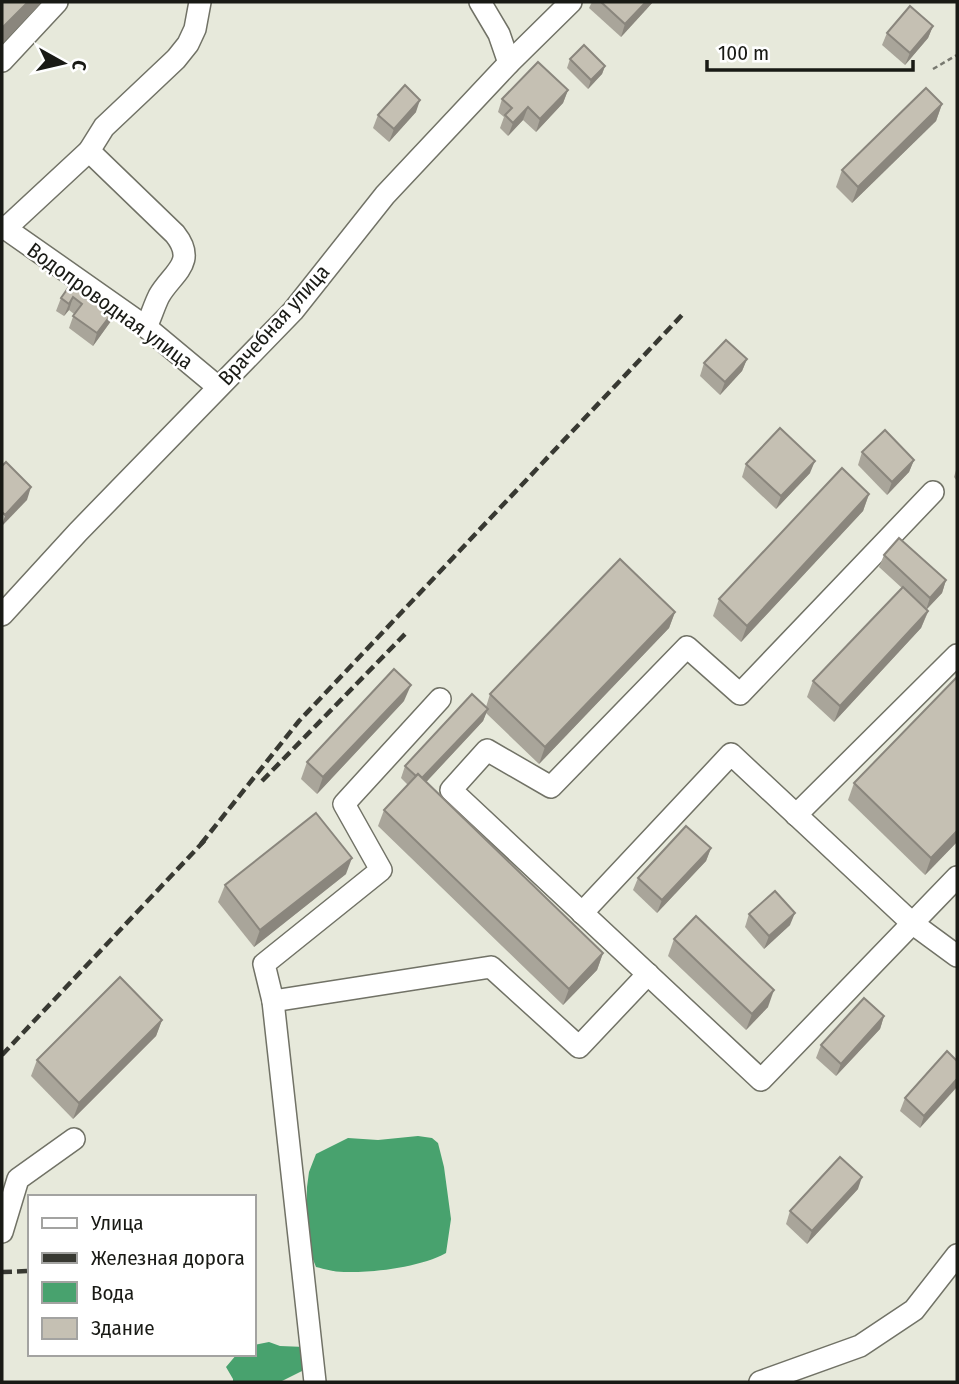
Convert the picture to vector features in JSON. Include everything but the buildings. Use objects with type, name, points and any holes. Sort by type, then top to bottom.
[{"type":"street","points":[[2,61],[57,2]]},
{"type":"street","points":[[4,228],[89,151],[104,127],[176,59],[188,44],[195,29],[200,2]]},
{"type":"street","points":[[480,2],[499,34],[509,63]]},
{"type":"street","name":"Врачебная улица","points":[[2,615],[78,532],[293,311],[385,195],[509,63],[571,2]]},
{"type":"street","points":[[89,151],[175,234],[184,250],[183,263],[159,297],[146,327]]},
{"type":"street","name":"Водопроводная улица","points":[[4,228],[146,327],[218,387]]},
{"type":"street","points":[[933,492],[740,694],[687,647],[551,787],[486,750],[451,790],[761,1080],[957,877]]},
{"type":"street","points":[[796,815],[957,655]]},
{"type":"street","points":[[315,1382],[272,1001],[264,964],[382,870],[344,804],[440,699]]},
{"type":"street","points":[[582,913],[731,754],[912,923],[957,956]]},
{"type":"street","points":[[272,1001],[491,967],[579,1047],[648,974]]},
{"type":"street","points":[[2,1232],[18,1179],[74,1139]]},
{"type":"street","points":[[760,1382],[860,1346],[914,1310],[957,1255]]},
{"type":"path","points":[[933,69],[957,55]]},
{"type":"water","points":[[418,1136],[432,1138],[438,1143],[444,1167],[451,1219],[446,1253],[424,1262],[382,1270],[340,1272],[316,1267],[308,1247],[306,1225],[309,1172],[316,1154],[348,1138],[378,1140]]},
{"type":"water","points":[[269,1342],[280,1346],[305,1347],[312,1366],[280,1382],[233,1382],[226,1367],[235,1356],[256,1356],[256,1345]]},
{"type":"railway","points":[[201,844],[299,721],[683,314]]},
{"type":"railway","points":[[262,781],[406,633]]},
{"type":"railway","points":[[2,1055],[206,839]]},
{"type":"railway","points":[[2,1272],[28,1271]]}]
